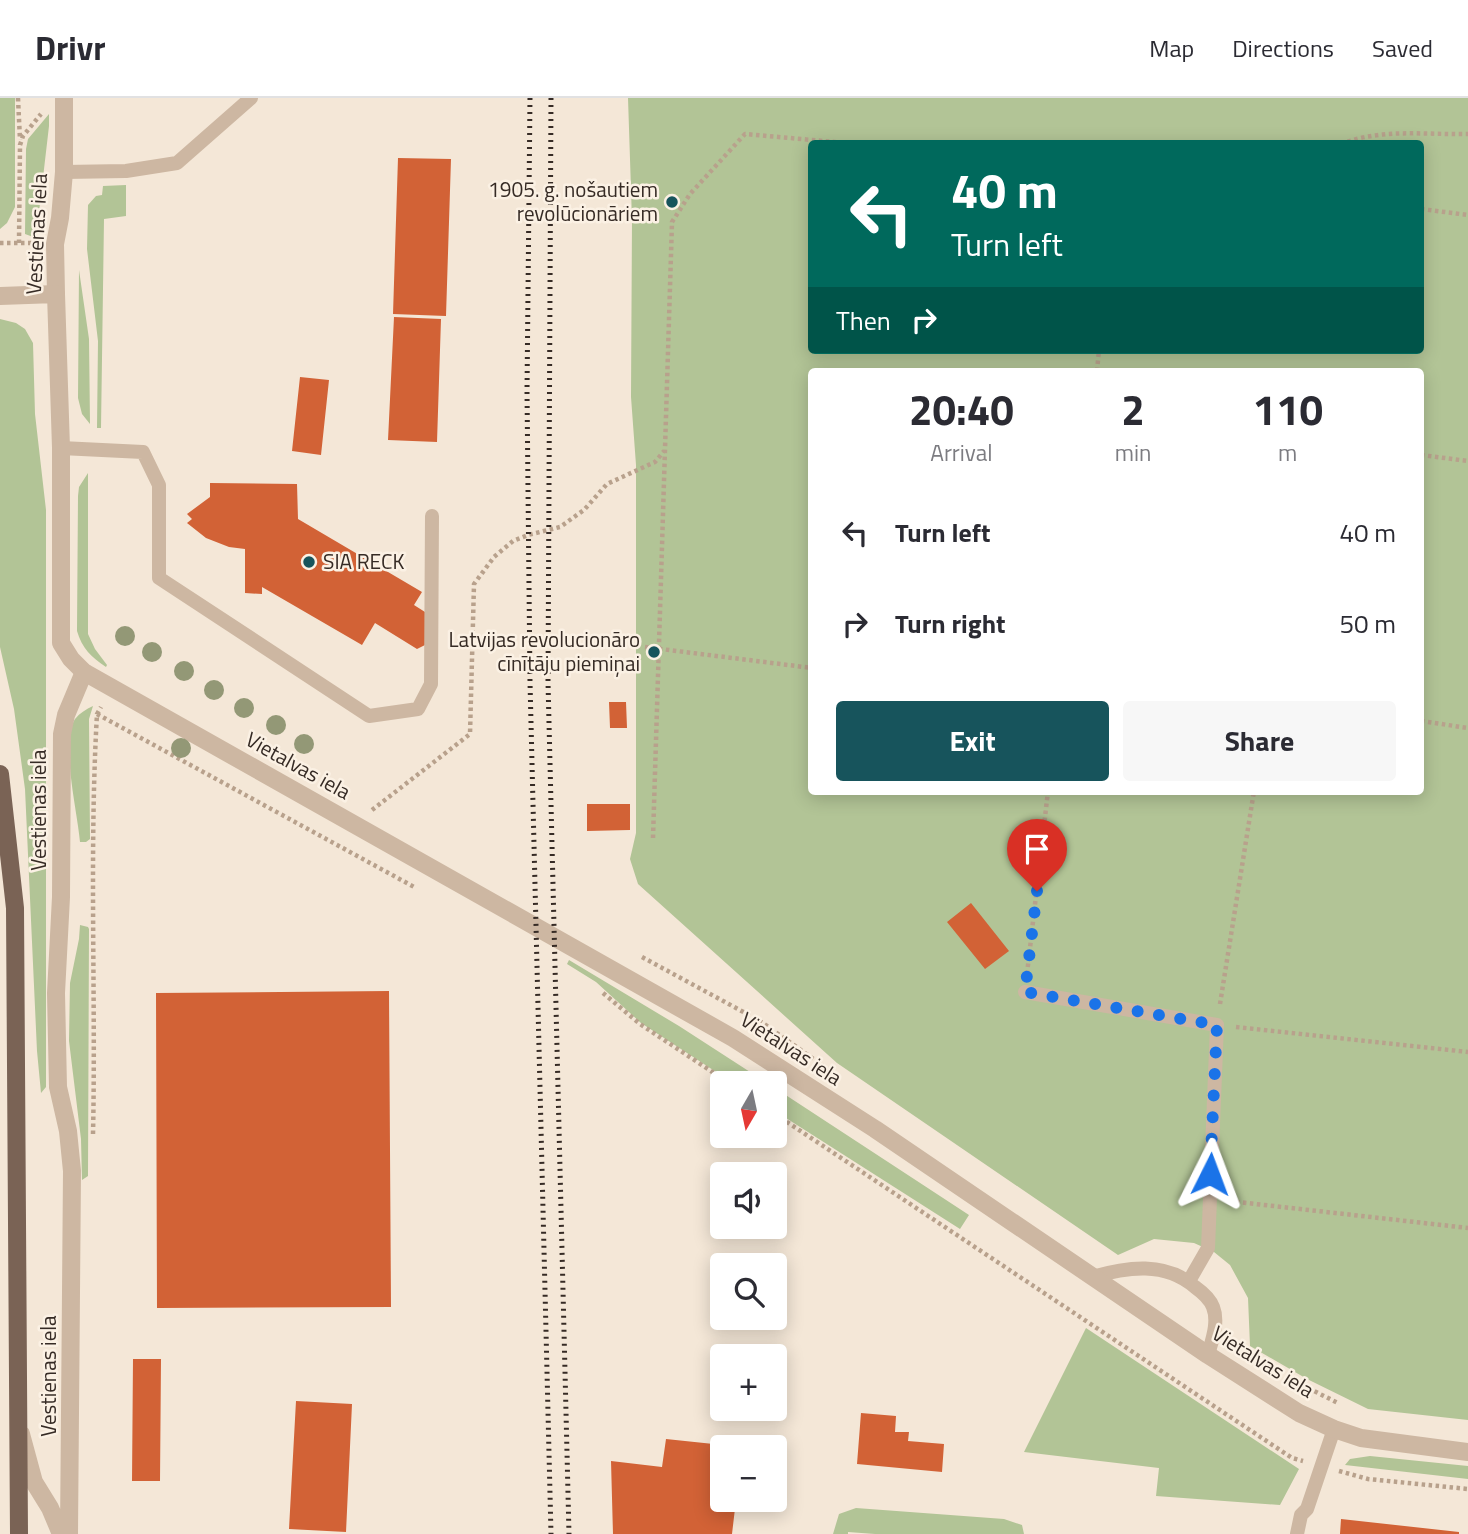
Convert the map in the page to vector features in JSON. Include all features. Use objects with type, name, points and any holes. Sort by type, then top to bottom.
[{"type":"main road","name":"Vestienas iela","points":[[0,774],[15,908],[19,1534]]},
{"type":"street","name":"Vestienas iela","points":[[64,98],[64,172],[55,244],[61,448],[61,643],[71,659],[84,672],[66,715],[62,734],[61,897],[56,993],[58,1087],[68,1131],[72,1171],[69,1534]]},
{"type":"street","points":[[0,296],[56,294]]},
{"type":"street","name":"Vietalvas iela","points":[[84,672],[733,1038],[1299,1413],[1361,1438],[1468,1452]]},
{"type":"street","name":"Vestienas iela","points":[[19,1425],[34,1482],[50,1508],[61,1534]]},
{"type":"lane","points":[[64,172],[126,171],[177,163],[251,98]]},
{"type":"lane","points":[[61,448],[108,448],[143,452],[159,485],[159,578],[369,716],[418,709],[431,684],[432,516]]},
{"type":"lane","points":[[1025,992],[1217,1025],[1208,1248],[1189,1281]]},
{"type":"lane","points":[[1092,1277],[1119,1269],[1141,1268],[1170,1272],[1189,1281],[1205,1294],[1213,1307],[1215,1319],[1208,1355]]},
{"type":"lane","points":[[1297,1534],[1301,1515],[1307,1509],[1334,1429]]},
{"type":"path","points":[[18,98],[19,243]]},
{"type":"path","points":[[20,145],[23,136],[44,110]]},
{"type":"path","points":[[1351,140],[1363,135],[1392,132],[1468,134]]},
{"type":"path","points":[[653,838],[672,222],[690,194],[745,134],[812,140]]},
{"type":"path","points":[[1424,209],[1468,215]]},
{"type":"path","points":[[372,810],[470,734],[474,584],[494,557],[513,541],[559,527],[584,510],[607,484],[655,462],[665,450]]},
{"type":"path","points":[[1424,455],[1468,461]]},
{"type":"path","points":[[645,647],[808,668]]},
{"type":"path","points":[[97,714],[422,891]]},
{"type":"path","points":[[1424,721],[1468,728]]},
{"type":"path","points":[[1025,992],[1048,795]]},
{"type":"path","points":[[1253,795],[1217,1025],[1468,1052]]},
{"type":"path","points":[[599,991],[640,1024],[711,1071]]},
{"type":"path","points":[[788,1123],[1292,1458],[1368,1479],[1468,1489]]},
{"type":"path","points":[[1209,1199],[1468,1228]]},
{"type":"path","points":[[1295,1381],[1347,1407]]},
{"type":"green space","points":[[0,98],[15,98],[15,207],[7,223],[0,229]]},
{"type":"green space","points":[[628,98],[1468,98],[1468,1420],[1368,1409],[1307,1379],[1250,1346],[1248,1298],[1230,1265],[1214,1252],[1194,1243],[1154,1239],[1118,1255],[837,1063],[638,884],[630,859],[636,833],[636,465],[631,397],[632,220]]},
{"type":"green space","points":[[49,114],[36,238],[25,234],[26,149],[28,139]]},
{"type":"green space","points":[[126,185],[126,216],[104,219],[101,428],[97,428],[98,341],[87,249],[88,205],[96,196],[102,195],[103,186]]},
{"type":"green space","points":[[79,270],[89,339],[90,424],[82,414],[78,398]]},
{"type":"green space","points":[[0,319],[16,323],[25,329],[33,343],[35,414],[46,510],[46,1087],[41,1093],[25,789],[14,709],[0,647]]},
{"type":"green space","points":[[88,473],[88,634],[106,667],[88,652],[77,631],[78,496],[79,487]]},
{"type":"green space","points":[[93,706],[89,719],[90,839],[80,842],[69,744],[75,719]]},
{"type":"green space","points":[[80,925],[89,929],[88,1176],[82,1180],[81,1139],[69,1041],[70,983]]},
{"type":"green space","points":[[569,960],[748,1071],[715,1071],[641,1023],[596,982],[567,964]]},
{"type":"green space","points":[[788,1097],[969,1215],[960,1229],[788,1119]]},
{"type":"green space","points":[[1086,1328],[1299,1469],[1280,1505],[1156,1496],[1159,1468],[1024,1452]]},
{"type":"green space","points":[[1370,1456],[1468,1466],[1468,1479],[1345,1465],[1350,1459]]},
{"type":"green space","points":[[856,1508],[1004,1519],[1022,1525],[1024,1534],[833,1534],[839,1514]]},
{"type":"building","points":[[398,158],[451,159],[446,316],[393,314]]},
{"type":"building","points":[[394,317],[441,319],[437,442],[388,440]]},
{"type":"building","points":[[300,377],[329,380],[321,455],[292,451]]},
{"type":"building","name":"SIA RECK","points":[[210,483],[297,484],[298,519],[422,592],[414,605],[425,612],[425,645],[417,649],[375,623],[362,645],[262,587],[262,594],[245,593],[245,549],[229,547],[206,538],[187,523],[192,519],[187,514],[210,497]]},
{"type":"building","points":[[609,702],[626,702],[627,728],[610,728]]},
{"type":"building","points":[[587,804],[630,804],[630,830],[587,831]]},
{"type":"building","points":[[971,903],[1009,951],[985,969],[947,922]]},
{"type":"building","points":[[389,991],[391,1307],[157,1308],[156,993]]},
{"type":"building","points":[[133,1359],[161,1359],[160,1481],[132,1481]]},
{"type":"building","points":[[296,1401],[352,1404],[346,1532],[289,1529]]},
{"type":"building","points":[[861,1413],[896,1416],[895,1432],[909,1432],[908,1441],[944,1444],[942,1472],[857,1464]]},
{"type":"building","points":[[666,1439],[710,1444],[710,1512],[735,1512],[732,1534],[613,1534],[611,1461],[662,1467]]},
{"type":"building","points":[[1341,1519],[1459,1532],[1459,1534],[1340,1534]]},
{"type":"railway","points":[[530,98],[527,391],[530,682],[551,1534]]},
{"type":"railway","points":[[551,98],[548,682],[569,1534]]},
{"type":"place","name":"1905. g. nošautiem revolūcionāriem","points":[[672,202]]},
{"type":"place","name":"SIA RECK","points":[[309,562]]},
{"type":"place","name":"Latvijas revolucionāro cīnītāju piemiņai","points":[[654,652]]},
{"type":"route","points":[[1037,891],[1025,992],[1217,1025],[1210,1174]]}]
